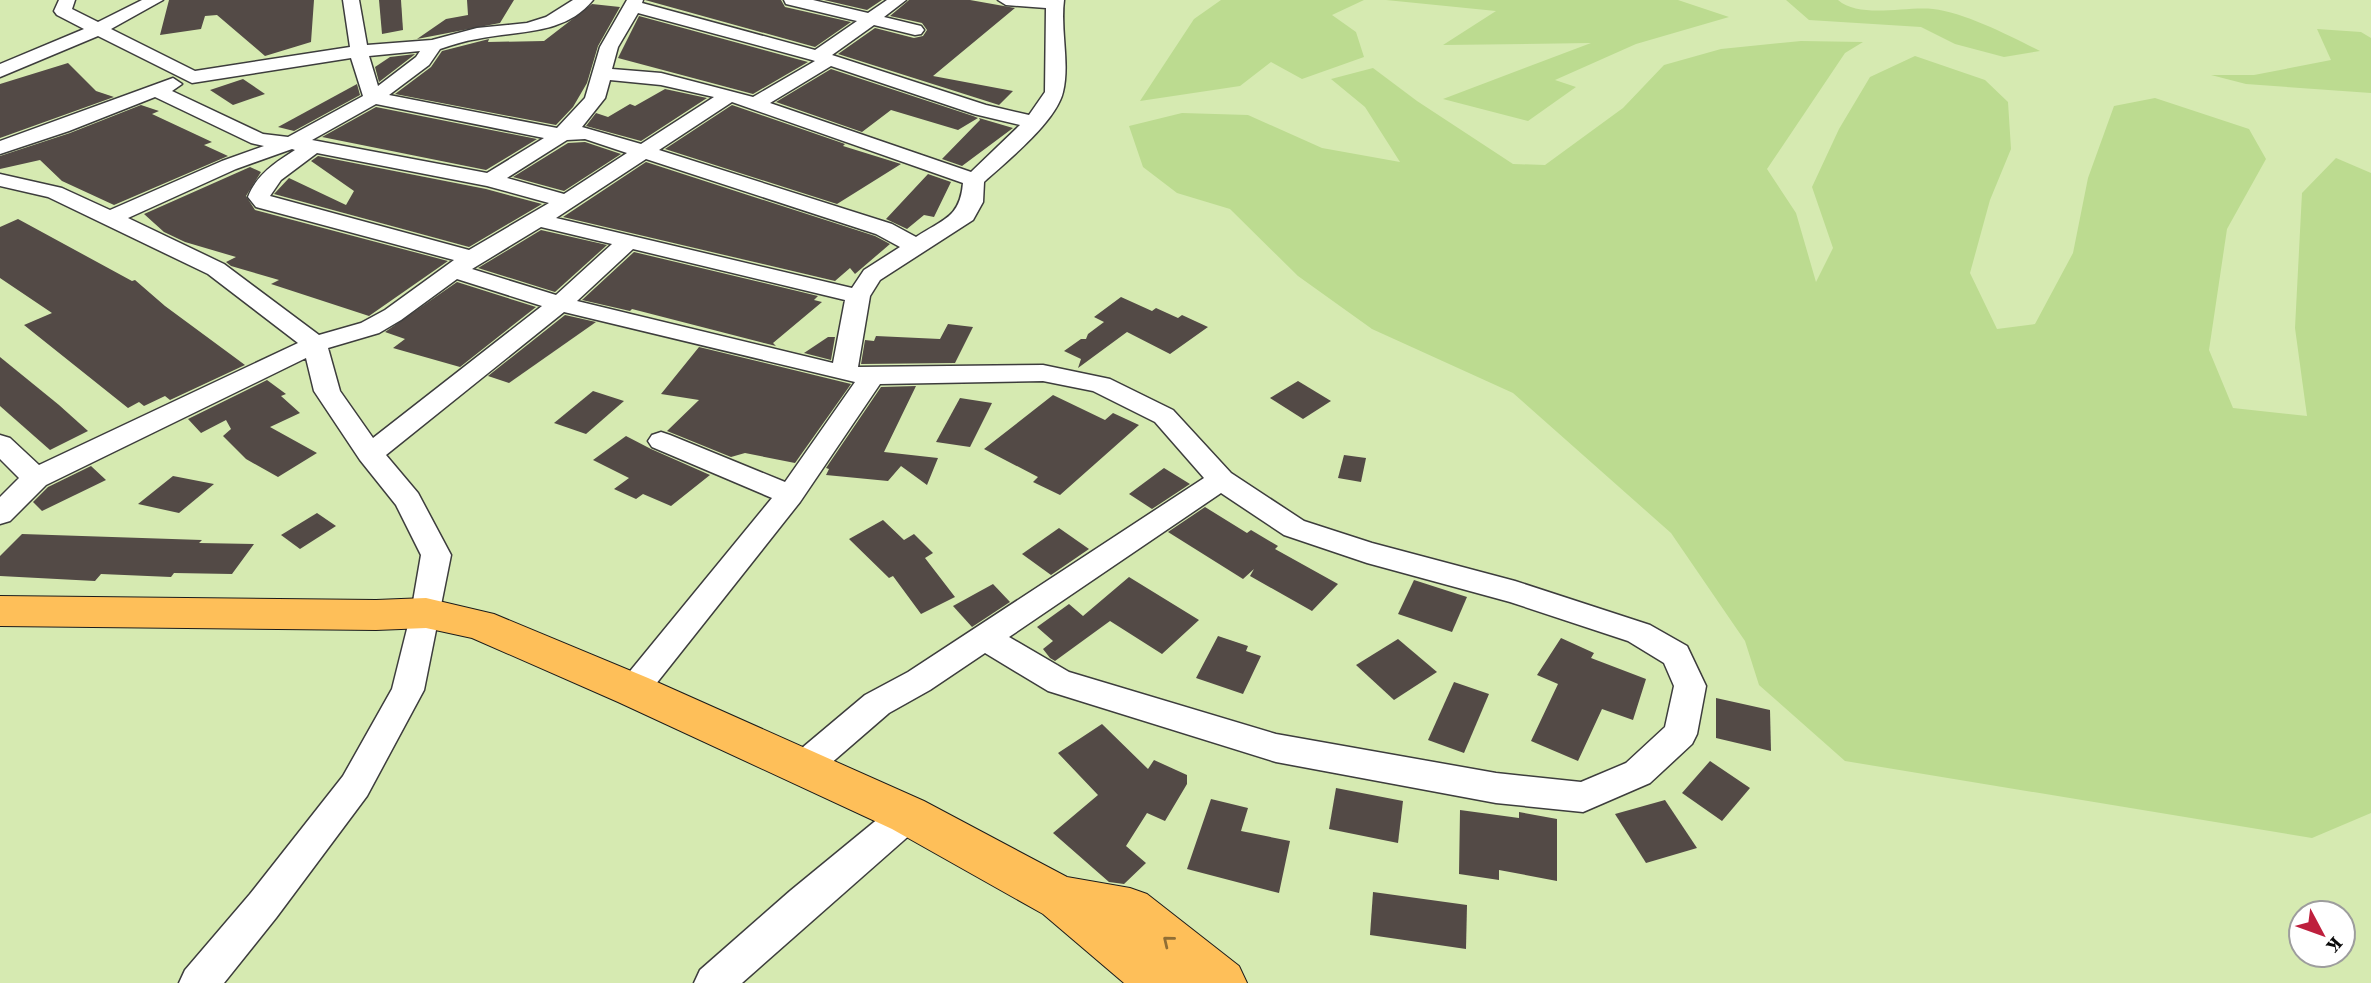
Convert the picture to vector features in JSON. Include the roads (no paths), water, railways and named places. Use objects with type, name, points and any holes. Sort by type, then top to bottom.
[{"type":"main road","points":[[0,611],[362,615],[426,613],[480,625],[633,690],[908,815],[1060,898],[1161,983]]},
{"type":"main road","points":[[1060,898],[1130,910],[1221,983]]},
{"type":"street","points":[[67,0],[63,11],[192,77]]},
{"type":"street","points":[[0,71],[65,45],[155,0]]},
{"type":"street","points":[[351,0],[362,69],[373,98]]},
{"type":"street","points":[[0,148],[192,77],[359,51],[433,44],[477,33],[529,28],[552,21],[585,0]]},
{"type":"street","points":[[792,0],[915,30]]},
{"type":"street","points":[[754,104],[824,58],[898,0]]},
{"type":"street","points":[[633,690],[790,495],[858,374],[858,296],[872,275],[965,215],[972,202],[974,180],[1034,122],[1054,95],[1055,1],[1006,0]]},
{"type":"street","points":[[490,180],[561,135],[587,113],[604,74],[604,56],[634,3],[824,58],[981,110],[1034,122]]},
{"type":"street","points":[[433,44],[423,61],[303,144],[260,191],[259,197],[264,202],[463,265],[561,304],[810,367],[858,374],[1043,373],[1101,385],[1164,416],[1221,480],[1294,528],[1367,552],[1515,592],[1639,633],[1676,655],[1690,686],[1680,734],[1638,773],[1583,797],[1496,788],[1276,748],[1059,682],[984,638]]},
{"type":"street","points":[[604,74],[661,79],[730,95],[974,180]]},
{"type":"street","points":[[157,91],[258,139],[303,144],[490,180],[566,201]]},
{"type":"street","points":[[0,514],[36,478],[315,344],[369,328],[393,315],[463,265],[538,220],[730,95]]},
{"type":"street","points":[[373,98],[561,135],[586,133],[884,229],[916,247]]},
{"type":"street","points":[[111,218],[229,165],[303,144]]},
{"type":"street","points":[[0,180],[55,192],[216,269],[315,344],[327,391],[370,454],[408,500],[436,555],[408,690],[355,786],[263,906],[199,983]]},
{"type":"street","points":[[538,220],[858,296]]},
{"type":"street","points":[[370,454],[561,304],[629,241]]},
{"type":"street","points":[[661,441],[790,495]]},
{"type":"street","points":[[0,444],[36,478]]},
{"type":"street","points":[[802,768],[877,704],[919,681],[1031,609],[1221,480]]},
{"type":"street","points":[[714,983],[908,815]]}]
